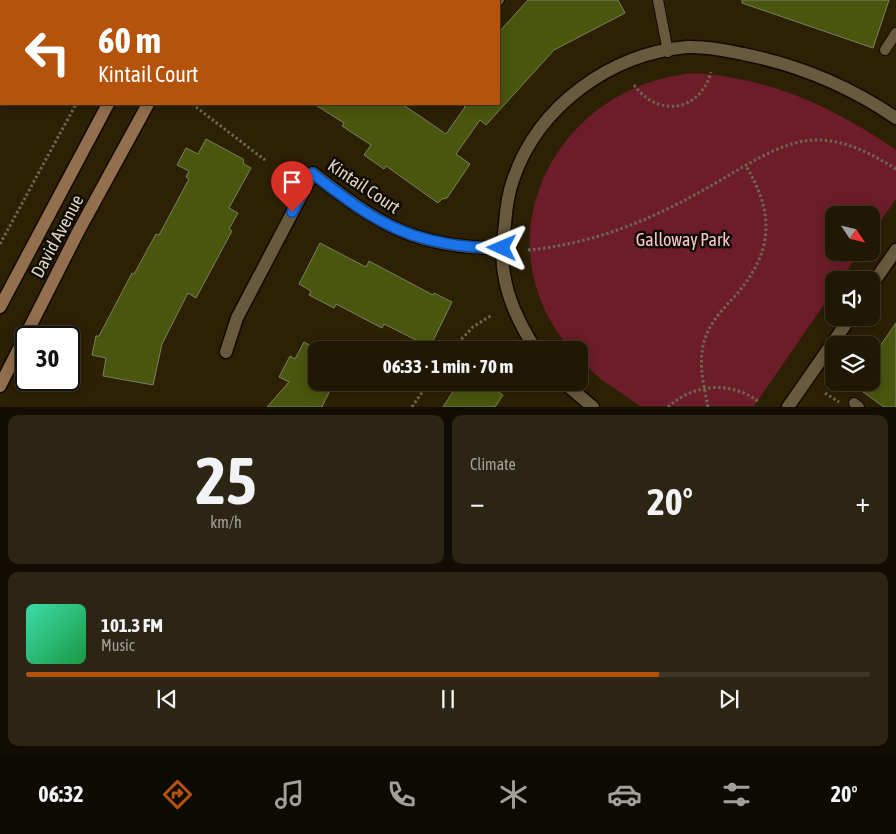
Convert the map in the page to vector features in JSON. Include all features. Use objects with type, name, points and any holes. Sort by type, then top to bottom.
[{"type":"main road","name":"David Avenue","points":[[0,307],[107,105]]},
{"type":"main road","name":"David Avenue","points":[[0,386],[78,232],[147,105]]},
{"type":"street","points":[[531,341],[514,310],[504,275],[502,248],[512,181],[523,156],[545,121],[563,103],[595,78],[640,56],[686,47],[705,48],[791,65],[839,84],[896,118]]},
{"type":"street","name":"Kintail Court","points":[[226,352],[237,318],[312,173],[368,214],[414,237],[454,246],[502,248]]},
{"type":"street","points":[[880,273],[896,250]]},
{"type":"street","points":[[788,406],[844,326]]},
{"type":"street","points":[[574,391],[593,406]]},
{"type":"lane","points":[[658,0],[668,52]]},
{"type":"lane","points":[[884,50],[896,33]]},
{"type":"path","points":[[634,85],[646,99],[654,104],[673,107],[684,105],[704,90],[711,72]]},
{"type":"path","points":[[0,244],[75,105]]},
{"type":"path","points":[[193,105],[264,160]]},
{"type":"path","points":[[528,250],[592,240],[622,229],[689,198],[775,151],[800,142],[828,141],[866,151],[896,168]]},
{"type":"path","points":[[708,406],[702,361],[706,336],[716,317],[754,272],[764,246],[765,205],[759,188],[746,166]]},
{"type":"path","points":[[460,341],[473,327],[492,315]]},
{"type":"path","points":[[668,406],[683,396],[705,388],[731,388],[747,394],[759,402]]},
{"type":"path","points":[[412,406],[423,391]]},
{"type":"path","points":[[825,393],[853,405]]},
{"type":"green space","name":"Galloway Park","points":[[696,73],[724,76],[751,82],[777,89],[825,108],[896,150],[896,199],[880,222],[880,206],[825,206],[825,261],[854,261],[847,271],[825,271],[825,303],[754,406],[640,406],[602,380],[588,367],[588,341],[565,341],[543,307],[531,261],[532,216],[546,174],[570,136],[604,105],[647,83]]},
{"type":"building","points":[[528,0],[618,0],[625,13],[554,50],[486,125],[480,120],[456,154],[470,164],[447,198],[442,199],[438,203],[386,166],[384,169],[364,155],[371,145],[342,126],[344,123],[316,105],[403,105],[446,134],[465,107],[463,105],[500,105],[500,31]]},
{"type":"building","points":[[742,0],[889,0],[873,48],[742,3]]},
{"type":"building","points":[[206,139],[243,159],[244,164],[251,168],[229,208],[238,213],[229,229],[232,231],[196,298],[188,293],[162,344],[153,385],[103,376],[106,358],[92,355],[96,336],[99,336],[132,273],[134,274],[156,234],[159,235],[189,179],[186,177],[189,171],[177,165],[186,148],[198,154]]},
{"type":"building","points":[[320,243],[366,267],[369,261],[433,295],[434,293],[452,302],[433,341],[418,341],[384,324],[382,328],[336,304],[334,308],[309,295],[311,291],[299,284]]},
{"type":"building","points":[[896,323],[896,407],[884,407],[862,391],[880,391],[880,346]]},
{"type":"building","points":[[304,342],[308,344],[308,391],[330,391],[322,407],[267,407],[289,382],[279,377],[290,356],[295,359]]},
{"type":"building","points":[[453,391],[497,391],[503,395],[495,407],[443,407]]},
{"type":"route","points":[[292,212],[312,173],[368,214],[396,230],[441,244],[502,248]]}]
